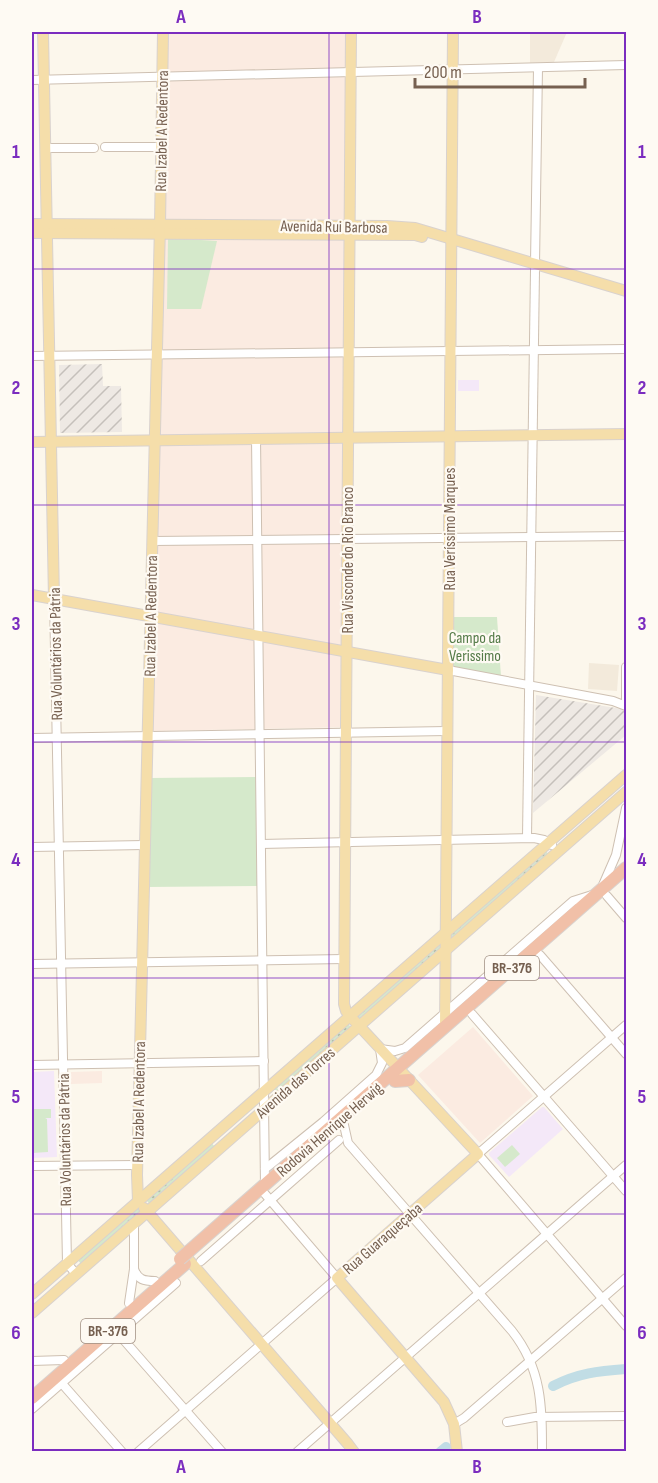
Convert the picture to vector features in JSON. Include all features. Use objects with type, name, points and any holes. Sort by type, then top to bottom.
[{"type":"highway","name":"Rodovia Henrique Herwig","points":[[32,1398],[59,1380],[189,1259],[334,1139],[344,1125],[540,955],[627,868]]},
{"type":"highway","name":"Rodovia Henrique Herwig","points":[[267,1193],[378,1086],[401,1076],[445,1028],[602,895],[627,879]]},
{"type":"highway","points":[[352,1096],[378,1086]]},
{"type":"highway","name":"Rodovia Henrique Herwig","points":[[32,1388],[155,1281],[189,1259]]},
{"type":"main road","name":"Rua Voluntários da Pátria","points":[[43,32],[54,599]]},
{"type":"main road","name":"Rua Izabel A Redentora","points":[[138,1201],[139,1064],[163,32]]},
{"type":"main road","name":"Rua Visconde do Rio Branco","points":[[350,1016],[344,1004],[344,959],[351,32]]},
{"type":"main road","name":"Rua Veríssimo Marques","points":[[445,1028],[453,32]]},
{"type":"main road","name":"Avenida Rui Barbosa","points":[[32,224],[47,229]]},
{"type":"main road","name":"Avenida Rui Barbosa","points":[[32,233],[47,229],[350,231],[415,235],[451,242],[627,291]]},
{"type":"main road","name":"Avenida Rui Barbosa","points":[[535,267],[627,298]]},
{"type":"main road","points":[[32,442],[627,434]]},
{"type":"main road","points":[[32,595],[448,670]]},
{"type":"main road","name":"Avenida das Torres","points":[[32,1294],[627,775]]},
{"type":"main road","name":"Avenida das Torres","points":[[32,1313],[627,792]]},
{"type":"main road","points":[[350,1016],[401,1076],[478,1154]]},
{"type":"main road","points":[[212,1137],[219,1139],[221,1147]]},
{"type":"main road","name":"Rua Guaraqueçaba","points":[[337,1278],[478,1154]]},
{"type":"main road","points":[[137,1170],[139,1181],[144,1186],[155,1186]]},
{"type":"main road","points":[[138,1201],[354,1452]]},
{"type":"main road","points":[[337,1278],[448,1409],[454,1424],[457,1452]]},
{"type":"street","points":[[32,80],[627,66]]},
{"type":"street","points":[[527,838],[538,68]]},
{"type":"street","points":[[105,147],[161,147]]},
{"type":"street","points":[[46,148],[94,148]]},
{"type":"street","points":[[32,356],[627,348]]},
{"type":"street","points":[[256,438],[267,1193],[337,1278]]},
{"type":"street","points":[[152,541],[627,536]]},
{"type":"street","name":"Rua Voluntários da Pátria","points":[[54,599],[67,1263]]},
{"type":"street","points":[[627,667],[627,700]]},
{"type":"street","points":[[448,670],[613,701],[627,706]]},
{"type":"street","points":[[613,701],[626,691]]},
{"type":"street","points":[[32,738],[447,731]]},
{"type":"street","points":[[602,895],[616,855],[627,808]]},
{"type":"street","points":[[261,844],[539,838],[550,843],[559,851]]},
{"type":"street","points":[[32,847],[144,845]]},
{"type":"street","points":[[602,895],[627,918]]},
{"type":"street","points":[[265,1169],[379,1072],[382,1063],[380,1049],[394,1051],[405,1048],[573,901],[602,895]]},
{"type":"street","points":[[540,955],[627,1054]]},
{"type":"street","points":[[32,964],[344,959]]},
{"type":"street","points":[[472,1014],[627,1191]]},
{"type":"street","name":"Rua Guaraqueçaba","points":[[478,1154],[627,1025]]},
{"type":"street","points":[[32,1065],[264,1062]]},
{"type":"street","points":[[344,1125],[348,1143],[519,1340],[531,1360],[539,1388],[543,1452]]},
{"type":"street","points":[[334,1139],[348,1143]]},
{"type":"street","points":[[478,1154],[627,1326]]},
{"type":"street","points":[[297,1452],[627,1165]]},
{"type":"street","points":[[32,1166],[137,1170]]},
{"type":"street","points":[[129,1303],[134,1269],[134,1224]]},
{"type":"street","points":[[67,1263],[76,1274]]},
{"type":"street","points":[[134,1269],[136,1275],[142,1280],[155,1281]]},
{"type":"street","name":"Rua Guaraqueçaba","points":[[138,1452],[337,1278]]},
{"type":"street","points":[[454,1424],[464,1418],[627,1278]]},
{"type":"street","points":[[176,1283],[115,1330],[222,1452]]},
{"type":"street","points":[[32,1361],[64,1360]]},
{"type":"street","points":[[32,1409],[59,1380],[122,1452]]},
{"type":"street","points":[[507,1422],[542,1417],[627,1416]]},
{"type":"shaded area","points":[[165,32],[356,32],[351,727],[151,731]]},
{"type":"shaded area","points":[[530,32],[567,32],[554,62],[530,63]]},
{"type":"shaded area","points":[[102,364],[103,386],[121,386],[122,432],[60,433],[59,365]]},
{"type":"shaded area","points":[[458,380],[479,380],[479,391],[458,391]]},
{"type":"shaded area","points":[[589,663],[619,665],[617,691],[588,689]]},
{"type":"shaded area","points":[[536,695],[622,709],[626,714],[626,735],[533,813]]},
{"type":"shaded area","points":[[473,1027],[533,1096],[480,1143],[418,1075]]},
{"type":"shaded area","points":[[54,1071],[57,1157],[32,1158],[32,1072]]},
{"type":"shaded area","points":[[102,1071],[102,1083],[71,1084],[71,1072]]},
{"type":"shaded area","points":[[542,1107],[563,1129],[509,1177],[489,1153]]},
{"type":"green space","points":[[168,238],[217,241],[201,309],[167,309]]},
{"type":"green space","name":"Campo da Verissimo","points":[[450,617],[497,617],[501,677],[450,668]]},
{"type":"green space","points":[[257,777],[257,886],[147,887],[149,778]]},
{"type":"green space","points":[[546,851],[549,855],[451,942],[448,934]]},
{"type":"green space","points":[[441,941],[443,950],[360,1022],[355,1015]]},
{"type":"green space","points":[[347,1023],[352,1028],[277,1093],[273,1088]]},
{"type":"green space","points":[[32,1109],[51,1109],[51,1118],[45,1118],[47,1119],[48,1152],[32,1153]]},
{"type":"green space","points":[[210,1141],[215,1147],[150,1204],[144,1198]]},
{"type":"green space","points":[[512,1145],[520,1154],[505,1167],[497,1158]]},
{"type":"green space","points":[[138,1205],[143,1211],[82,1265],[76,1258]]},
{"type":"waterway","points":[[553,1386],[589,1373],[626,1369]]},
{"type":"waterway","points":[[440,1452],[446,1447]]}]
